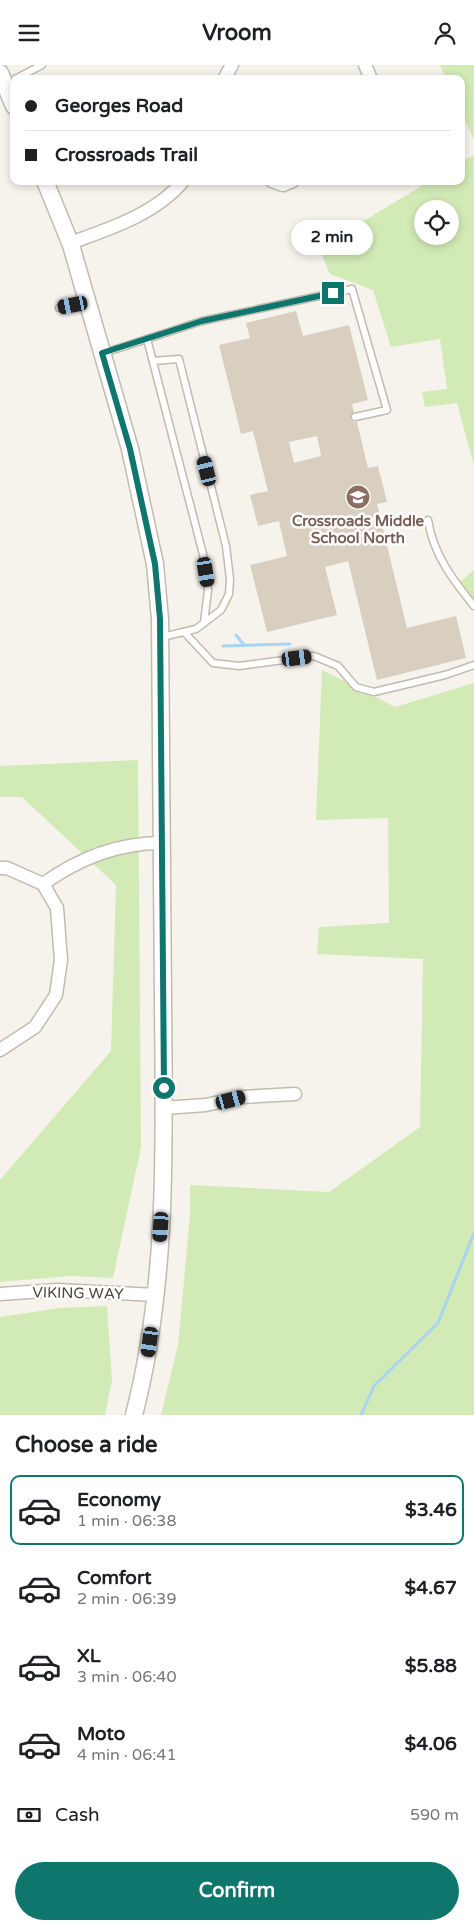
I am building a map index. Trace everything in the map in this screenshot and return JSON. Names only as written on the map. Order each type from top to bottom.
[{"type":"street","points":[[47,185],[70,243],[88,302],[130,449],[155,564],[160,637],[164,1108],[162,1210],[156,1295],[148,1358],[134,1415]]},
{"type":"street","points":[[70,243],[150,209],[167,199],[179,185]]},
{"type":"street","points":[[43,884],[66,867],[97,854],[132,844],[161,843]]},
{"type":"street","points":[[0,868],[6,868],[43,884],[56,908],[61,960],[56,995],[35,1027],[0,1050]]},
{"type":"street","points":[[164,1108],[206,1105],[242,1097],[295,1095]]},
{"type":"street","name":"VIKING WAY","points":[[0,1294],[58,1290],[156,1295]]},
{"type":"lane","points":[[18,75],[42,65]]},
{"type":"lane","points":[[102,353],[202,321],[352,289],[387,409],[356,417]]},
{"type":"lane","points":[[59,308],[88,302]]},
{"type":"lane","points":[[147,339],[202,554],[208,590],[204,623]]},
{"type":"lane","points":[[153,361],[179,359],[226,546],[230,579],[228,594],[221,610],[196,629],[160,637]]},
{"type":"lane","points":[[428,520],[430,538],[439,556],[454,582],[474,606]]},
{"type":"lane","points":[[184,631],[194,645],[212,663],[239,666],[314,656],[338,666],[356,687],[374,692],[445,675],[474,665]]},
{"type":"green space","points":[[440,65],[474,65],[474,140],[465,121],[465,75],[444,75]]},
{"type":"green space","points":[[474,155],[474,466],[457,403],[425,407],[422,392],[447,389],[440,339],[391,347],[373,290],[330,274],[319,248],[423,185],[465,185],[465,160]]},
{"type":"green space","points":[[474,570],[474,610],[460,582]]},
{"type":"green space","points":[[322,670],[395,707],[474,683],[474,1415],[161,1415],[178,1345],[190,1216],[190,1185],[329,1192],[420,1127],[423,959],[317,954],[319,927],[389,923],[388,818],[316,820]]},
{"type":"green space","points":[[138,760],[141,1147],[113,1278],[71,1276],[0,1282],[0,1180],[111,1051],[116,885],[22,797],[0,797],[0,766]]},
{"type":"green space","points":[[107,1306],[112,1381],[105,1415],[0,1415],[0,1317],[60,1308]]},
{"type":"building","name":"Crossroads Middle School North","points":[[296,311],[303,336],[349,325],[368,400],[352,404],[354,412],[350,418],[353,422],[357,422],[368,468],[378,466],[387,502],[377,504],[407,628],[456,616],[466,658],[377,680],[348,561],[325,567],[337,615],[267,632],[250,565],[287,556],[279,521],[258,526],[250,495],[268,491],[253,431],[241,434],[219,345],[250,338],[246,323]],"holes":[[[317,436],[321,456],[294,463],[289,442]]]},
{"type":"waterway","points":[[236,635],[244,645]]},
{"type":"waterway","points":[[223,646],[290,644]]},
{"type":"waterway","points":[[361,1415],[374,1386],[438,1323],[474,1233]]},
{"type":"place","name":"Crossroads Middle School North","points":[[358,497]]},
{"type":"route","points":[[164,1088],[160,619],[155,564],[130,449],[102,353],[202,321],[333,293]]}]
